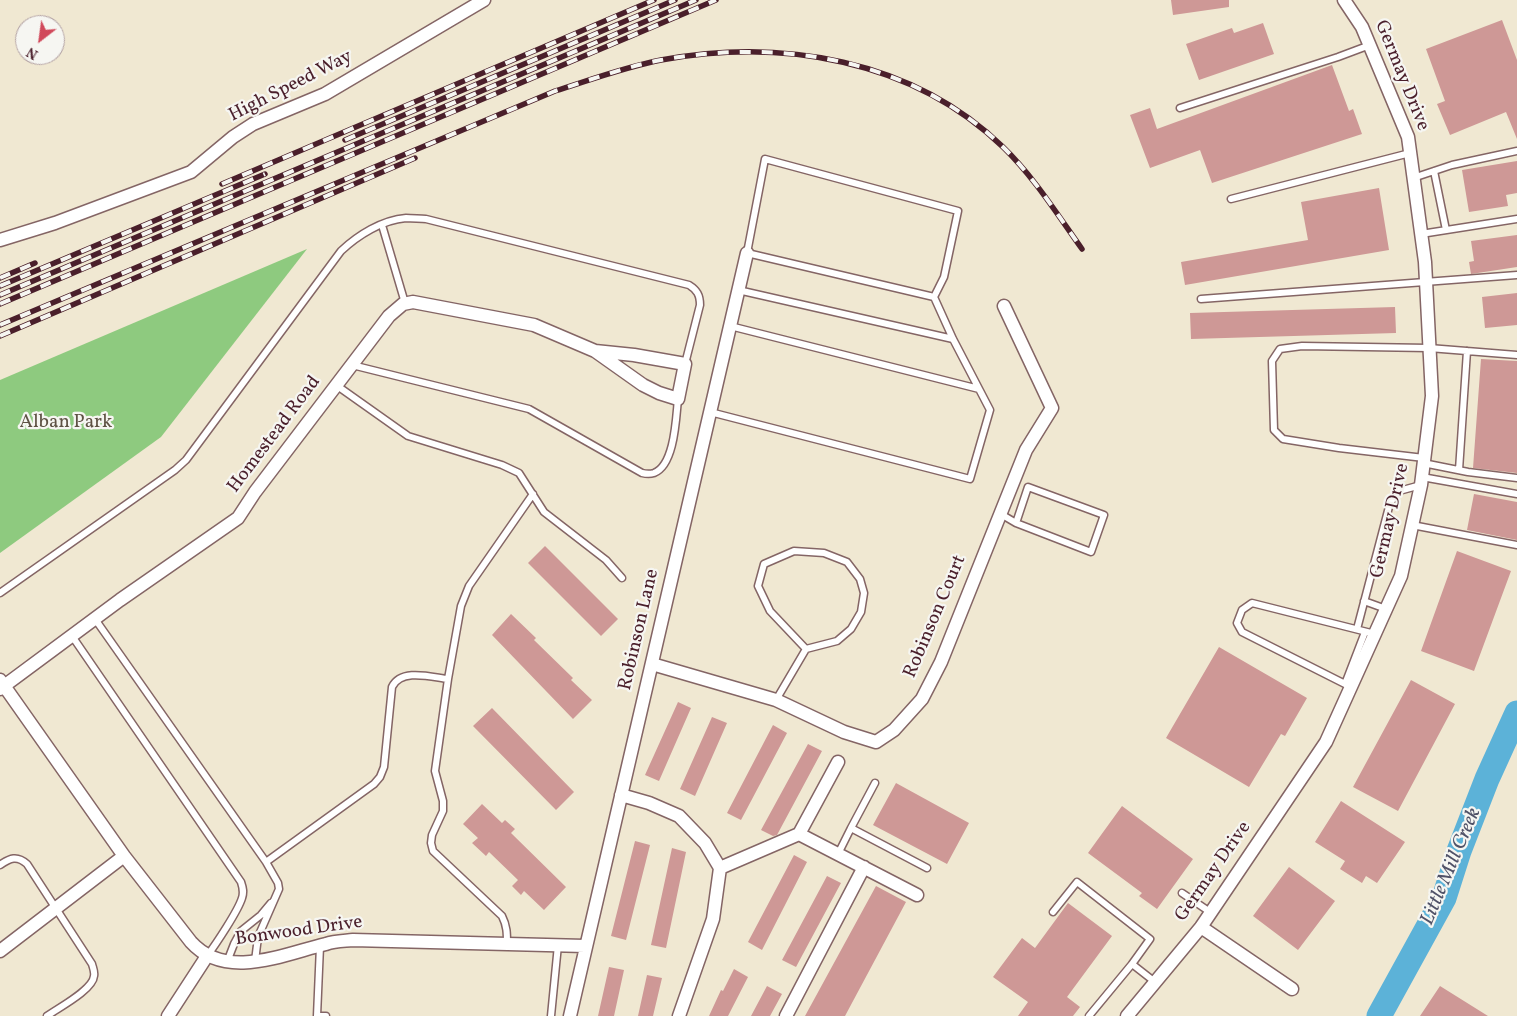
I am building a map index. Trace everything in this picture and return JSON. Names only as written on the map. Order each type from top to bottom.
[{"type":"street","name":"High Speed Way","points":[[0,240],[55,223],[191,172],[233,137],[253,124],[325,94],[484,0]]},
{"type":"street","name":"Germay Drive","points":[[1127,1016],[1200,927],[1326,742],[1370,633],[1386,609],[1401,576],[1412,525],[1421,481],[1432,396],[1426,282],[1414,178],[1408,137],[1362,27],[1344,0]]},
{"type":"street","name":"Robinson Lane","points":[[570,1016],[747,253]]},
{"type":"street","points":[[405,303],[413,302],[534,325],[595,351],[643,385],[678,399],[685,364],[634,355],[595,351]]},
{"type":"street","name":"Homestead Road","points":[[2,685],[238,518],[254,492],[389,316],[405,303]]},
{"type":"street","name":"Robinson Court","points":[[652,664],[776,700],[844,732],[876,742],[894,730],[922,699],[941,662],[999,513],[1026,450],[1052,408],[1004,306]]},
{"type":"street","name":"Bonwood Drive","points":[[2,685],[124,856],[191,942],[207,956],[227,962],[269,960],[324,944],[353,940],[585,946]]},
{"type":"street","points":[[720,868],[799,834],[838,762]]},
{"type":"street","points":[[621,795],[649,803],[679,816],[705,843],[720,868],[713,919],[679,1016]]},
{"type":"street","points":[[799,834],[917,895]]},
{"type":"street","points":[[0,951],[124,856]]},
{"type":"street","points":[[786,1016],[864,867]]},
{"type":"street","points":[[1200,927],[1292,990]]},
{"type":"street","points":[[168,1016],[207,956]]},
{"type":"lane","points":[[1180,108],[1370,45]]},
{"type":"lane","points":[[1414,178],[1452,165],[1517,151]]},
{"type":"lane","points":[[1230,199],[1410,153]]},
{"type":"lane","points":[[765,159],[958,211],[944,277],[934,297],[747,253],[765,159]]},
{"type":"lane","points":[[1434,171],[1446,230]]},
{"type":"lane","points":[[0,593],[175,470],[186,460],[341,251],[365,233],[382,225],[407,218],[426,220],[696,289],[700,297],[700,305],[685,364]]},
{"type":"lane","points":[[1421,234],[1517,219]]},
{"type":"lane","points":[[382,225],[405,303]]},
{"type":"lane","points":[[1201,299],[1517,275]]},
{"type":"lane","points":[[738,290],[953,339]]},
{"type":"lane","points":[[710,412],[970,479],[990,410],[953,339],[934,297]]},
{"type":"lane","points":[[730,326],[979,388]]},
{"type":"lane","points":[[1517,355],[1429,348],[1302,346],[1280,349],[1272,361],[1274,430],[1283,438],[1424,461],[1458,470],[1517,478]]},
{"type":"lane","points":[[1458,470],[1467,351]]},
{"type":"lane","points":[[352,365],[530,409],[642,474],[653,474],[661,468],[669,453],[675,430],[678,399]]},
{"type":"lane","points":[[336,385],[408,436],[519,472],[544,512],[606,560],[622,578]]},
{"type":"lane","points":[[1356,629],[1390,503],[1399,491],[1421,481],[1517,494]]},
{"type":"lane","points":[[999,513],[1016,523],[1091,552],[1104,515],[1028,487],[1016,523]]},
{"type":"lane","points":[[507,944],[508,932],[502,916],[433,851],[432,835],[443,811],[444,801],[435,771],[461,606],[469,586],[532,494]]},
{"type":"lane","points":[[1412,525],[1517,545]]},
{"type":"lane","points":[[776,700],[806,649],[837,641],[850,629],[861,612],[864,593],[860,578],[847,562],[824,553],[794,551],[764,564],[758,586],[770,611],[806,649]]},
{"type":"lane","points":[[1364,601],[1386,609]]},
{"type":"lane","points":[[1348,685],[1242,632],[1237,623],[1242,610],[1252,603],[1370,633]]},
{"type":"lane","points":[[94,619],[266,862],[278,883],[277,897],[258,937],[255,961]]},
{"type":"lane","points":[[72,636],[242,882],[244,889],[242,898],[215,946],[207,956]]},
{"type":"lane","points":[[266,862],[374,784],[380,777],[384,767],[392,687],[396,680],[403,676],[448,679]]},
{"type":"lane","points":[[838,854],[875,783]]},
{"type":"lane","points":[[851,828],[927,868]]},
{"type":"lane","points":[[0,865],[14,858],[22,859],[28,864],[92,964],[95,974],[93,981],[86,989],[47,1016]]},
{"type":"lane","points":[[1053,912],[1077,882],[1150,939],[1089,1016]]},
{"type":"lane","points":[[1182,893],[1210,912]]},
{"type":"lane","points":[[227,962],[241,931],[261,915],[277,897]]},
{"type":"lane","points":[[551,1016],[558,945]]},
{"type":"lane","points":[[320,946],[318,1016],[326,1016]]},
{"type":"lane","points":[[1132,964],[1154,982]]},
{"type":"green space","name":"Alban Park","points":[[307,249],[161,437],[0,553],[0,380]]},
{"type":"building","points":[[1171,0],[1229,0],[1229,7],[1173,15]]},
{"type":"building","points":[[1502,20],[1517,60],[1517,139],[1506,112],[1450,135],[1437,104],[1445,101],[1426,49]]},
{"type":"building","points":[[1263,23],[1274,54],[1199,80],[1186,44],[1232,28],[1234,33]]},
{"type":"building","points":[[1332,65],[1349,111],[1353,109],[1362,134],[1212,183],[1200,150],[1150,168],[1130,115],[1150,108],[1157,129]]},
{"type":"building","points":[[1517,161],[1517,193],[1506,195],[1508,206],[1469,212],[1462,170]]},
{"type":"building","points":[[1379,188],[1389,250],[1185,285],[1181,262],[1308,240],[1301,202]]},
{"type":"building","points":[[1517,235],[1517,267],[1471,274],[1469,262],[1474,261],[1471,241]]},
{"type":"building","points":[[1517,293],[1517,325],[1485,328],[1482,297]]},
{"type":"building","points":[[1395,307],[1396,333],[1191,339],[1190,313]]},
{"type":"building","points":[[1481,359],[1517,361],[1517,473],[1473,468]]},
{"type":"building","points":[[1474,494],[1517,502],[1517,540],[1467,530]]},
{"type":"building","points":[[545,546],[618,619],[601,636],[528,563]]},
{"type":"building","points":[[1457,551],[1511,571],[1474,671],[1421,651]]},
{"type":"building","points":[[511,614],[536,638],[534,640],[573,678],[571,680],[592,700],[573,719],[492,635]]},
{"type":"building","points":[[1219,647],[1307,698],[1285,736],[1281,734],[1249,787],[1166,738]]},
{"type":"building","points":[[1411,680],[1455,704],[1398,811],[1353,787]]},
{"type":"building","points":[[678,702],[691,708],[659,781],[645,775]]},
{"type":"building","points":[[492,708],[574,792],[556,810],[473,726]]},
{"type":"building","points":[[712,717],[727,723],[695,796],[680,789]]},
{"type":"building","points":[[773,725],[787,733],[741,820],[727,813]]},
{"type":"building","points":[[808,744],[822,751],[777,835],[773,836],[761,830]]},
{"type":"building","points":[[896,783],[969,823],[947,864],[873,825]]},
{"type":"building","points":[[1341,801],[1405,842],[1377,883],[1366,876],[1362,883],[1340,869],[1345,861],[1315,842]]},
{"type":"building","points":[[482,804],[502,823],[505,820],[515,829],[511,833],[566,887],[544,910],[524,891],[521,895],[512,886],[518,880],[489,852],[486,856],[472,843],[478,838],[463,824]]},
{"type":"building","points":[[1122,806],[1193,859],[1157,909],[1139,896],[1142,893],[1088,853]]},
{"type":"building","points":[[635,841],[650,845],[626,940],[611,936]]},
{"type":"building","points":[[672,848],[686,852],[666,948],[651,945]]},
{"type":"building","points":[[794,855],[807,862],[762,950],[748,942]]},
{"type":"building","points":[[1289,867],[1335,901],[1298,950],[1253,916]]},
{"type":"building","points":[[827,876],[841,883],[796,967],[782,960]]},
{"type":"building","points":[[876,886],[906,902],[845,1016],[805,1016]]},
{"type":"building","points":[[1068,903],[1112,936],[1067,997],[1080,1007],[1073,1016],[1018,1016],[1028,1002],[993,977],[1022,938],[1035,948]]},
{"type":"building","points":[[609,967],[624,970],[614,1016],[598,1016]]},
{"type":"building","points":[[734,969],[748,977],[728,1016],[709,1016],[721,990],[723,991]]},
{"type":"building","points":[[647,975],[662,978],[653,1016],[638,1016]]},
{"type":"building","points":[[767,986],[782,994],[770,1016],[751,1016]]},
{"type":"building","points":[[1440,986],[1488,1016],[1420,1016]]},
{"type":"waterway","name":"Little Mill Creek","points":[[1379,1016],[1444,898],[1459,851],[1487,779],[1517,713]]},
{"type":"railway","points":[[222,184],[654,0]]},
{"type":"railway","points":[[345,140],[675,0]]},
{"type":"railway","points":[[0,295],[696,0]]},
{"type":"railway","points":[[0,304],[716,0]]},
{"type":"railway","points":[[0,325],[555,91],[648,63],[707,54],[753,52],[798,55],[843,62],[887,75],[928,93],[967,117],[1003,147],[1035,183],[1082,249]]},
{"type":"railway","points":[[0,336],[415,158]]},
{"type":"railway","points":[[0,286],[265,174]]},
{"type":"railway","points":[[0,278],[35,263]]}]
